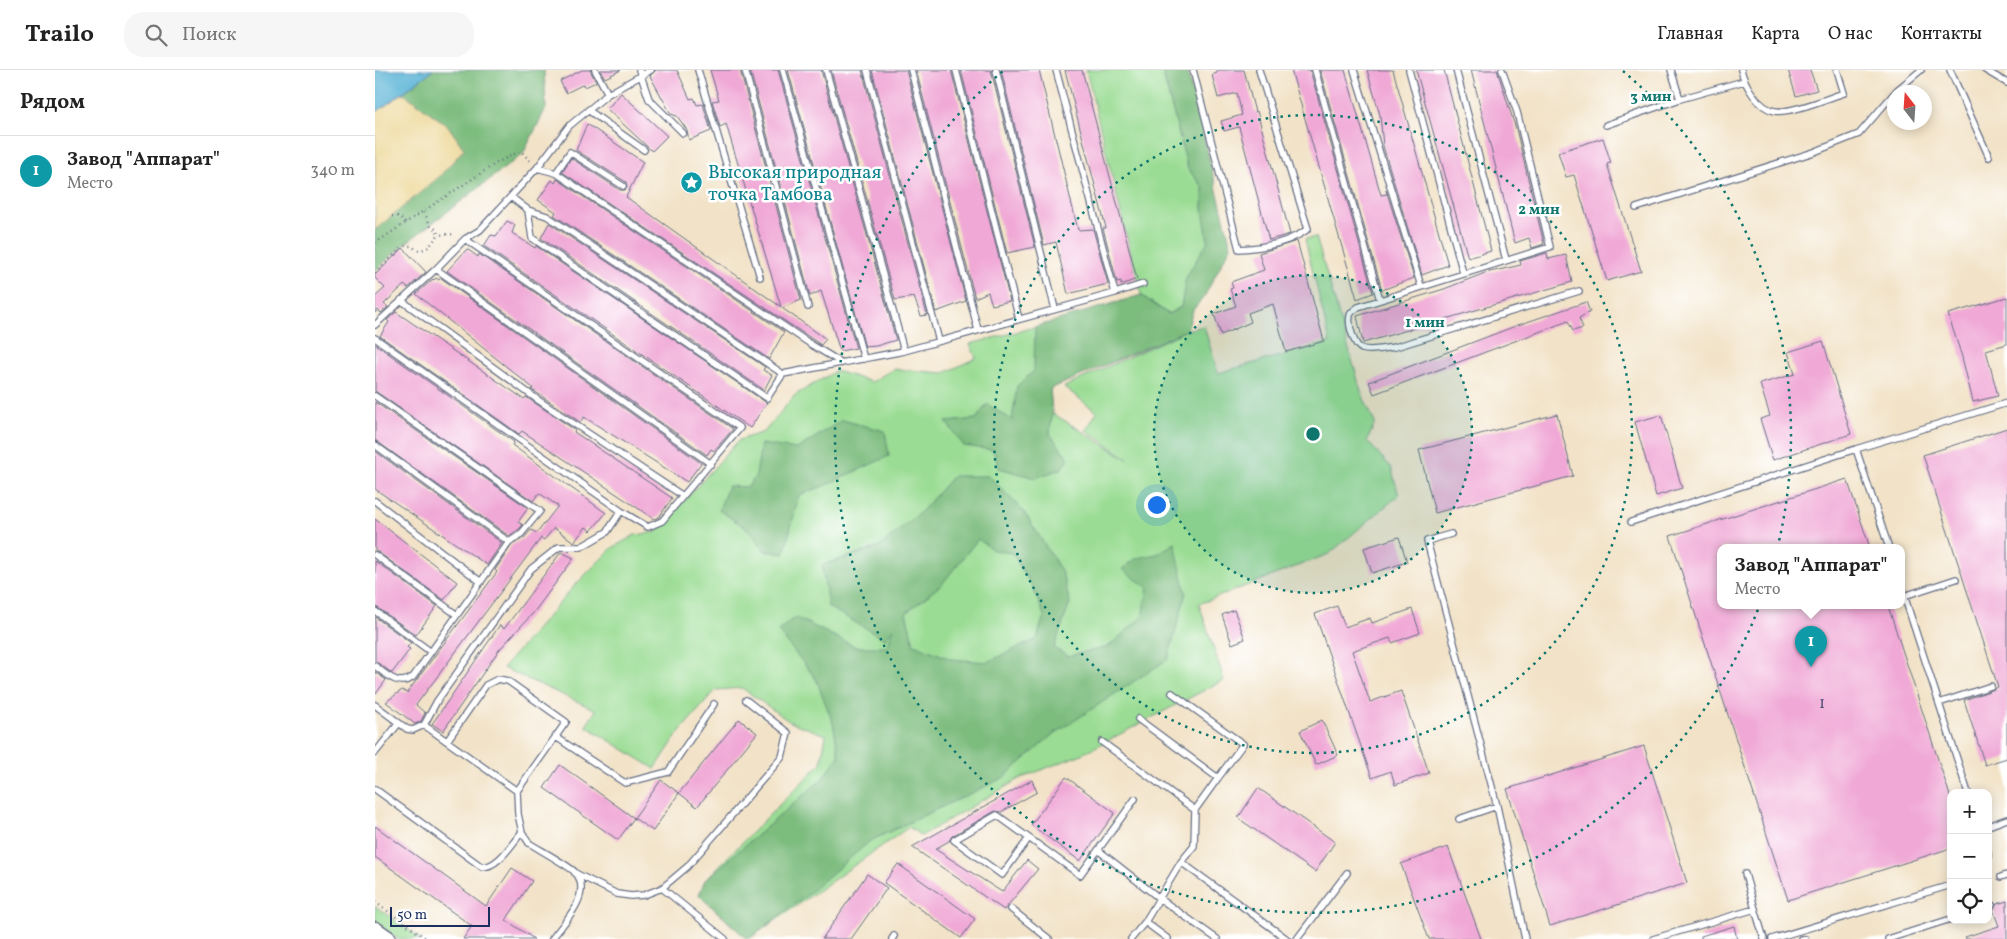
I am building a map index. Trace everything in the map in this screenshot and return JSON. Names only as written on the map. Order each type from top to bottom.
[{"type":"main road","points":[[375,930],[388,939]]},
{"type":"lane","points":[[595,70],[607,94]]},
{"type":"lane","points":[[375,325],[436,269],[465,239],[480,230],[537,168],[569,126],[607,94],[640,72],[651,70]]},
{"type":"lane","points":[[698,70],[760,277]]},
{"type":"lane","points":[[745,70],[809,307]]},
{"type":"lane","points":[[783,70],[864,359]]},
{"type":"lane","points":[[826,70],[904,351]]},
{"type":"lane","points":[[867,70],[939,341]]},
{"type":"lane","points":[[911,70],[979,330]]},
{"type":"lane","points":[[956,70],[1019,319]]},
{"type":"lane","points":[[996,70],[1055,308]]},
{"type":"lane","points":[[1056,70],[1115,293]]},
{"type":"lane","points":[[1193,70],[1239,249],[1254,248],[1297,237],[1307,229],[1259,70]]},
{"type":"lane","points":[[1315,70],[1380,300]]},
{"type":"lane","points":[[1355,70],[1421,286]]},
{"type":"lane","points":[[1409,70],[1463,273]]},
{"type":"lane","points":[[1456,70],[1506,260]]},
{"type":"lane","points":[[1502,70],[1517,112],[1550,246],[1421,286],[1358,308],[1351,312],[1349,316],[1354,341],[1361,348],[1367,350],[1395,346],[1579,290]]},
{"type":"lane","points":[[1671,70],[1680,99]]},
{"type":"lane","points":[[1741,70],[1744,81],[1760,103],[1775,111],[1792,109],[1844,93],[1837,70]]},
{"type":"lane","points":[[1636,208],[1814,152],[1859,134],[1897,90],[1921,70]]},
{"type":"lane","points":[[1950,70],[1989,157]]},
{"type":"lane","points":[[1988,71],[2007,83]]},
{"type":"lane","points":[[640,72],[649,99],[683,133]]},
{"type":"lane","points":[[1606,125],[1680,99],[1744,81]]},
{"type":"lane","points":[[588,110],[644,150]]},
{"type":"lane","points":[[556,173],[570,152],[623,186]]},
{"type":"lane","points":[[537,168],[556,173],[812,345],[843,363]]},
{"type":"lane","points":[[511,196],[528,210],[547,216],[783,374],[904,351],[1143,284]]},
{"type":"lane","points":[[528,210],[532,238],[767,398],[783,374]]},
{"type":"lane","points":[[375,338],[621,511],[648,527],[661,520],[683,496],[740,428],[465,239]]},
{"type":"lane","points":[[436,269],[711,464]]},
{"type":"lane","points":[[401,300],[538,400],[683,496]]},
{"type":"lane","points":[[375,396],[540,511],[521,534],[509,542],[413,677],[407,681],[394,679],[375,666]]},
{"type":"lane","points":[[1631,522],[1856,449],[2007,403]]},
{"type":"lane","points":[[375,444],[509,542]]},
{"type":"lane","points":[[1856,449],[1888,544]]},
{"type":"lane","points":[[375,501],[481,582]]},
{"type":"lane","points":[[375,705],[407,730],[413,730],[424,725],[437,701],[531,569],[559,547],[581,547],[607,532],[621,511]]},
{"type":"lane","points":[[1451,534],[1427,542],[1497,806],[1525,939]]},
{"type":"lane","points":[[375,555],[457,615]]},
{"type":"lane","points":[[1905,596],[1956,579]]},
{"type":"lane","points":[[1905,599],[1968,789]]},
{"type":"lane","points":[[375,611],[431,652]]},
{"type":"lane","points":[[447,741],[486,685],[491,681],[502,679],[508,681],[566,722],[517,791],[518,814],[522,832],[529,843],[575,873],[617,894],[644,895],[662,888],[687,867],[782,757],[788,733],[746,700]]},
{"type":"lane","points":[[1939,703],[1991,686]]},
{"type":"lane","points":[[1131,939],[1145,922],[1181,862],[1194,846],[1195,810],[1243,744],[1172,693]]},
{"type":"lane","points":[[556,737],[625,783],[668,772],[713,704]]},
{"type":"lane","points":[[1138,719],[1218,778]]},
{"type":"lane","points":[[375,753],[399,723]]},
{"type":"lane","points":[[424,725],[517,791]]},
{"type":"lane","points":[[1102,742],[1195,810]]},
{"type":"lane","points":[[375,788],[482,867],[489,867],[495,863],[522,832]]},
{"type":"lane","points":[[1029,838],[1002,875],[954,840],[997,815],[1029,838],[1080,875],[1135,799]]},
{"type":"lane","points":[[1459,820],[1497,806]]},
{"type":"lane","points":[[1992,825],[2007,819]]},
{"type":"lane","points":[[1098,850],[1159,898],[1217,939]]},
{"type":"lane","points":[[1181,862],[1287,939]]},
{"type":"lane","points":[[552,939],[576,906],[580,895],[581,886],[575,873]]},
{"type":"lane","points":[[1297,939],[1347,873]]},
{"type":"lane","points":[[1745,874],[1764,939]]},
{"type":"lane","points":[[1772,939],[1947,886]]},
{"type":"lane","points":[[662,888],[725,939]]},
{"type":"lane","points":[[1011,909],[1049,939]]},
{"type":"lane","points":[[1653,939],[1755,909]]},
{"type":"lane","points":[[1888,939],[1947,920]]},
{"type":"lane","points":[[1145,922],[1168,939]]},
{"type":"path","points":[[375,243],[498,162],[521,151],[537,168]]},
{"type":"path","points":[[423,212],[431,226],[437,230],[438,235]]},
{"type":"path","points":[[392,216],[399,216],[406,222]]},
{"type":"path","points":[[375,273],[403,246],[411,246],[419,251],[429,247],[438,235],[454,233],[465,239]]},
{"type":"path","points":[[375,902],[427,939]]},
{"type":"green space","points":[[433,70],[544,70],[546,108],[523,154],[402,246],[375,271],[375,230],[438,177],[464,149],[448,126],[403,93]]},
{"type":"green space","points":[[1086,70],[1162,70],[1188,169],[1203,187],[1208,241],[1181,307],[1168,314],[1141,295]]},
{"type":"green space","points":[[1162,70],[1187,70],[1231,246],[1204,297],[1193,310],[1187,330],[1050,389],[1052,413],[1050,434],[1069,459],[1061,469],[1035,478],[999,468],[993,450],[964,446],[946,422],[976,419],[987,404],[1012,420],[1017,386],[1034,371],[1035,327],[1141,295],[1168,314],[1181,307],[1186,277],[1208,241],[1203,210],[1203,187],[1188,169]]},
{"type":"green space","points":[[1316,237],[1362,394],[1375,423],[1367,441],[1391,467],[1399,495],[1329,554],[1199,604],[1224,680],[1082,754],[1019,779],[921,836],[909,827],[749,939],[699,895],[705,880],[821,763],[826,735],[790,722],[742,688],[716,690],[680,731],[655,769],[586,726],[596,710],[503,668],[576,584],[612,548],[635,535],[656,532],[739,440],[764,432],[795,395],[836,371],[872,382],[893,369],[944,373],[976,358],[970,344],[1035,327],[1050,389],[1052,413],[1129,460],[1086,430],[1097,412],[1064,387],[1187,330],[1204,326],[1218,373],[1330,342],[1305,239]]},
{"type":"green space","points":[[842,420],[885,431],[889,456],[824,486],[799,495],[784,554],[765,551],[749,530],[719,510],[728,486],[748,487],[756,475],[761,444],[797,449]]},
{"type":"green space","points":[[953,476],[989,476],[1024,512],[1062,572],[1070,603],[1054,648],[1068,656],[1108,647],[1142,617],[1148,588],[1122,569],[1137,558],[1157,554],[1175,543],[1186,593],[1168,659],[1051,736],[1003,778],[870,841],[808,894],[747,939],[699,895],[705,880],[821,780],[839,756],[833,723],[816,679],[778,631],[795,617],[856,647],[887,647],[893,629],[885,639],[828,607],[822,565],[879,547],[922,511]],"holes":[[[978,539],[993,550],[1012,553],[1032,586],[1044,615],[1037,639],[987,662],[951,659],[914,644],[906,613],[942,584]]]},
{"type":"green space","points":[[375,906],[421,939],[398,939],[375,922]]},
{"type":"sand","points":[[403,93],[448,126],[464,149],[439,177],[375,230],[375,113]]},
{"type":"water","points":[[375,70],[433,70],[375,113]]},
{"type":"building","points":[[582,70],[590,70],[596,82],[585,87],[584,84],[566,93],[560,81]]},
{"type":"building","points":[[600,70],[621,70],[605,78]]},
{"type":"building","points":[[656,70],[677,70],[690,99],[694,98],[697,105],[703,104],[711,131],[689,140],[687,130],[677,116],[671,114],[650,76]]},
{"type":"building","points":[[710,70],[740,70],[801,300],[782,308],[826,339],[821,345],[562,172],[571,158],[620,190],[627,188],[626,182],[576,150],[587,124],[643,162],[626,197],[781,307],[726,124],[720,127],[712,101],[719,100]]},
{"type":"building","points":[[750,70],[778,70],[856,348],[840,351],[821,291],[810,296]]},
{"type":"building","points":[[788,70],[821,70],[896,340],[865,347]]},
{"type":"building","points":[[831,70],[862,70],[927,315],[921,316],[914,297],[895,300]]},
{"type":"building","points":[[872,70],[906,70],[966,301],[936,312]]},
{"type":"building","points":[[916,70],[951,70],[1010,301],[992,305],[988,292],[975,298]]},
{"type":"building","points":[[961,70],[991,70],[1035,247],[1007,253]]},
{"type":"building","points":[[1001,70],[1039,70],[1078,230],[1093,229],[1108,284],[1068,294],[1056,242],[1044,245]]},
{"type":"building","points":[[1065,70],[1082,70],[1137,279],[1121,285],[1121,281],[1117,282],[1103,228],[1106,228]]},
{"type":"building","points":[[1216,70],[1244,70],[1290,234],[1269,240],[1239,127],[1224,131],[1221,121],[1242,115],[1237,93],[1218,98],[1212,75],[1217,73]]},
{"type":"building","points":[[1291,70],[1310,70],[1373,293],[1357,299]]},
{"type":"building","points":[[1320,70],[1345,70],[1381,195],[1387,194],[1386,190],[1414,278],[1382,290]]},
{"type":"building","points":[[1367,70],[1393,70],[1448,265],[1422,275],[1383,146],[1380,115]]},
{"type":"building","points":[[1416,70],[1444,70],[1491,251],[1468,258]]},
{"type":"building","points":[[1471,70],[1497,70],[1516,129],[1544,244],[1532,248],[1529,238],[1515,243]]},
{"type":"building","points":[[1788,70],[1810,70],[1817,90],[1796,96]]},
{"type":"building","points":[[621,93],[667,136],[652,151],[607,109]]},
{"type":"building","points":[[1603,138],[1611,163],[1607,164],[1641,271],[1607,281],[1574,175],[1566,177],[1558,152]]},
{"type":"building","points":[[557,179],[784,332],[769,359],[554,215],[556,212],[538,200],[552,180],[555,183]]},
{"type":"building","points":[[507,221],[515,225],[512,233],[535,248],[536,246],[767,403],[750,428],[484,246],[491,235],[496,236]]},
{"type":"building","points":[[549,223],[765,367],[763,370],[772,375],[764,390],[541,238]]},
{"type":"building","points":[[1297,241],[1324,341],[1286,352],[1273,304],[1248,313],[1251,322],[1221,335],[1214,314],[1236,306],[1230,289],[1233,288],[1231,282],[1264,270],[1259,253]]},
{"type":"building","points":[[403,248],[426,272],[408,288],[404,285],[384,304],[388,307],[381,313],[378,310],[375,313],[375,297],[385,288],[375,278],[375,275]]},
{"type":"building","points":[[467,249],[478,257],[479,254],[733,429],[714,451],[711,449],[707,455],[447,271]]},
{"type":"building","points":[[1547,253],[1548,259],[1566,255],[1572,282],[1363,343],[1357,316],[1444,289],[1485,273],[1521,265],[1520,261]]},
{"type":"building","points":[[436,278],[439,280],[441,278],[701,463],[687,482],[584,417],[580,422],[531,389],[533,388],[416,294]]},
{"type":"building","points":[[2007,297],[2007,344],[1986,350],[1998,396],[1973,402],[1962,357],[1948,314]]},
{"type":"building","points":[[1586,302],[1590,312],[1579,318],[1583,328],[1573,331],[1568,321],[1374,394],[1369,382],[1518,325]]},
{"type":"building","points":[[396,312],[524,399],[526,397],[575,430],[574,432],[672,498],[659,517],[654,519],[522,431],[519,434],[380,336],[389,322],[387,320]]},
{"type":"building","points":[[1823,341],[1851,434],[1773,460],[1760,419],[1770,416],[1760,384],[1795,374],[1788,352]]},
{"type":"building","points":[[375,344],[514,442],[512,445],[606,513],[591,531],[586,527],[574,542],[554,528],[544,540],[541,538],[416,705],[425,713],[421,721],[415,724],[386,702],[402,690],[407,693],[497,572],[495,570],[512,545],[524,538],[531,530],[537,533],[558,506],[539,493],[533,501],[375,391]]},
{"type":"building","points":[[375,402],[528,508],[518,522],[523,525],[509,536],[375,440]]},
{"type":"building","points":[[1557,414],[1573,476],[1435,513],[1419,450]]},
{"type":"building","points":[[1661,415],[1682,488],[1656,496],[1635,422]]},
{"type":"building","points":[[2007,428],[2007,758],[1985,765],[1964,700],[1998,687],[1923,455]]},
{"type":"building","points":[[375,451],[502,543],[487,565],[375,489]]},
{"type":"building","points":[[1847,479],[1869,544],[1717,544],[1717,609],[1889,609],[1948,789],[1947,849],[1788,900],[1670,536]]},
{"type":"building","points":[[375,519],[457,582],[444,600],[375,550]]},
{"type":"building","points":[[1399,537],[1407,562],[1372,573],[1364,548]]},
{"type":"building","points":[[561,552],[574,558],[534,612],[499,650],[443,731],[432,724],[500,625],[504,629]]},
{"type":"building","points":[[375,561],[437,606],[416,635],[375,606]]},
{"type":"building","points":[[1337,606],[1345,627],[1370,618],[1372,623],[1412,609],[1420,633],[1392,643],[1390,638],[1352,651],[1370,702],[1401,691],[1429,773],[1395,785],[1391,771],[1372,778],[1315,614]]},
{"type":"building","points":[[1234,610],[1245,639],[1232,644],[1222,615]]},
{"type":"building","points":[[375,617],[411,643],[407,647],[410,649],[392,673],[375,661]]},
{"type":"building","points":[[375,672],[386,680],[375,695]]},
{"type":"building","points":[[739,719],[757,733],[697,807],[679,793]]},
{"type":"building","points":[[1322,720],[1338,755],[1316,765],[1300,731]]},
{"type":"building","points":[[1644,746],[1687,883],[1550,926],[1507,789]]},
{"type":"building","points":[[560,765],[634,818],[618,840],[544,788]]},
{"type":"building","points":[[1066,777],[1115,813],[1080,861],[1031,825]]},
{"type":"building","points":[[661,780],[679,793],[653,831],[634,818]]},
{"type":"building","points":[[1032,780],[1037,792],[1001,812],[995,811],[952,836],[949,841],[935,849],[1002,892],[1027,860],[1038,869],[1004,910],[912,847]]},
{"type":"building","points":[[1258,788],[1335,842],[1315,872],[1238,818]]},
{"type":"building","points":[[375,826],[486,906],[512,868],[532,881],[506,920],[534,939],[463,939],[472,926],[375,857]]},
{"type":"building","points":[[1448,847],[1481,939],[1429,939],[1401,864]]},
{"type":"building","points":[[898,864],[975,919],[961,938],[884,883]]},
{"type":"building","points":[[867,874],[887,888],[851,939],[822,939]]},
{"type":"building","points":[[2007,901],[2007,939],[1966,939],[1965,937],[1999,926],[1993,910],[1997,904]]},
{"type":"building","points":[[1734,926],[1737,939],[1701,939],[1701,936]]},
{"type":"place","name":"Высокая природная точка Тамбова","points":[[692,182]]},
{"type":"place","name":"Завод \"Аппарат\"","points":[[1811,667]]}]
